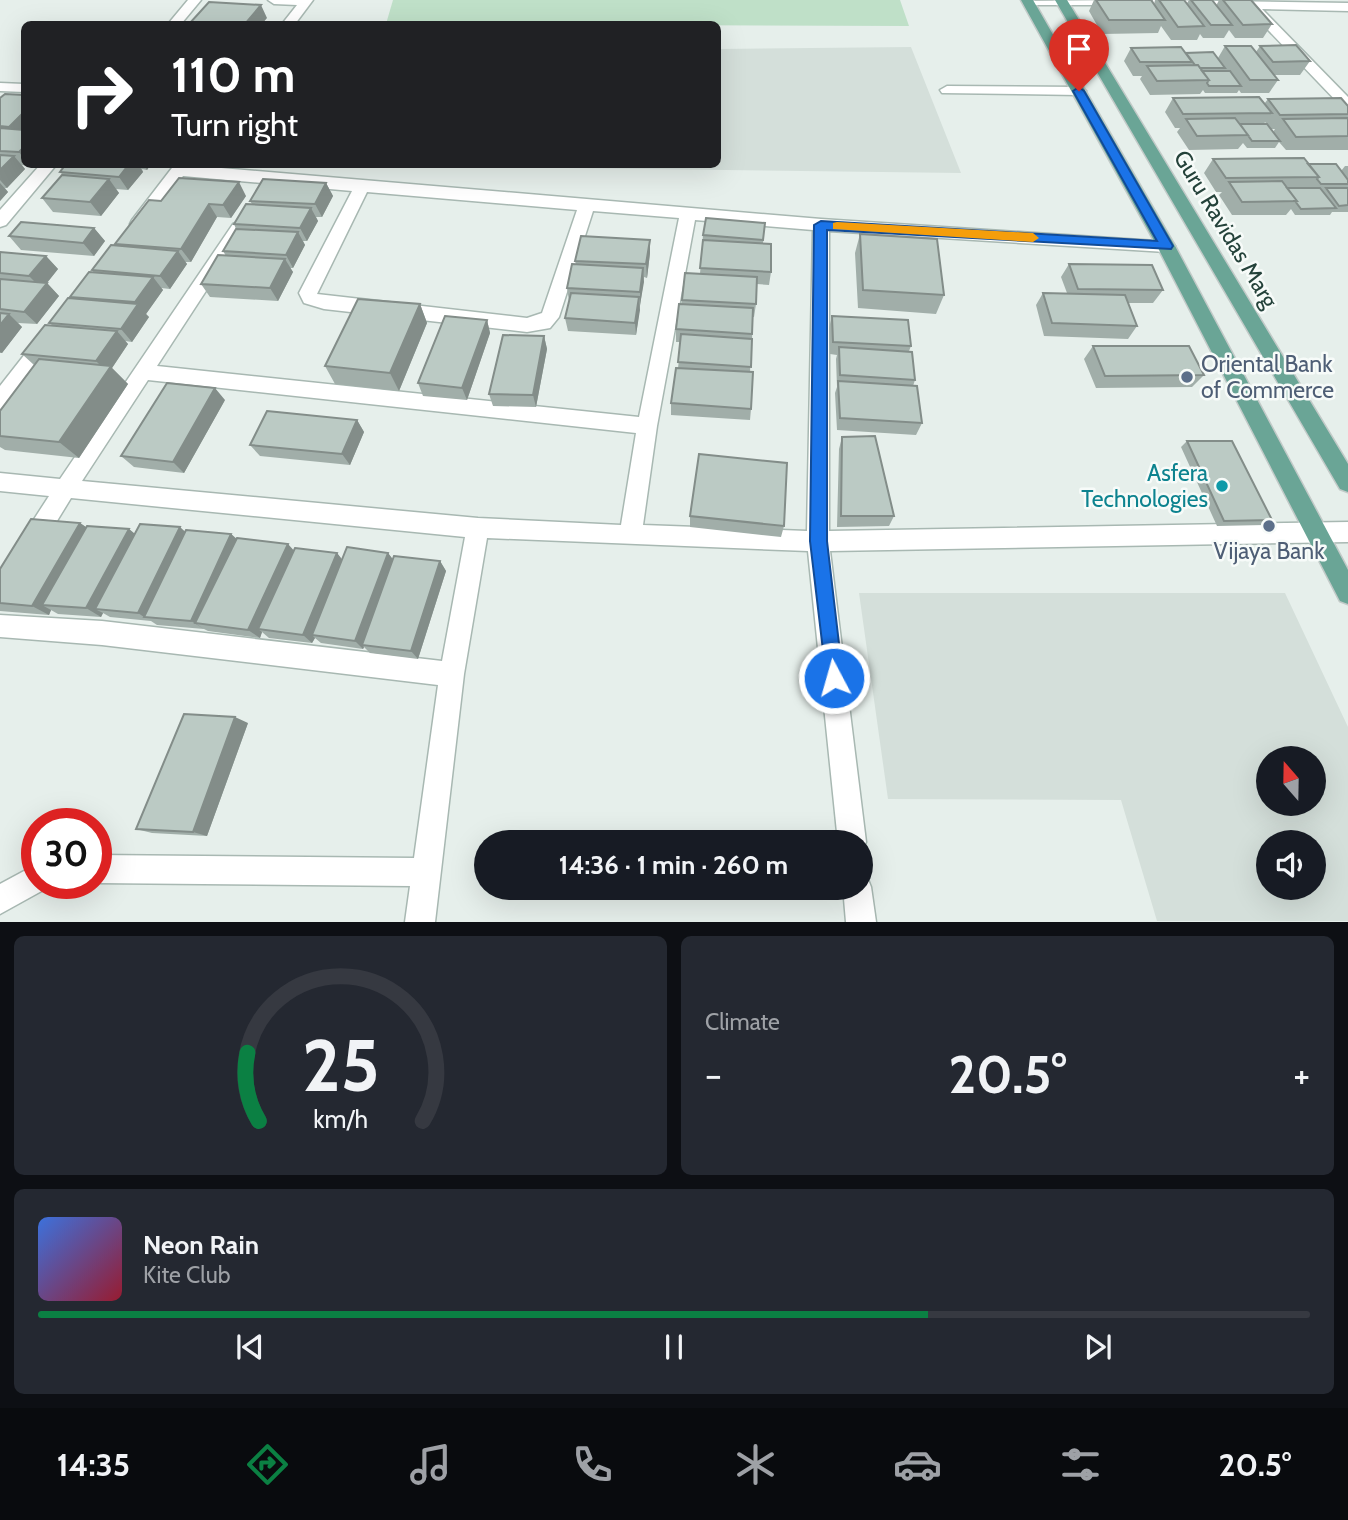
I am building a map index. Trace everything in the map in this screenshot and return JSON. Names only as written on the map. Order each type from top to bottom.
[{"type":"main road","points":[[1027,0],[1166,246],[1348,593]]},
{"type":"main road","name":"Guru Ravidas Marg","points":[[1061,0],[1348,483]]},
{"type":"street","points":[[177,21],[195,0]]},
{"type":"street","points":[[274,0],[307,1]]},
{"type":"street","points":[[1027,0],[1248,1],[1348,7]]},
{"type":"street","points":[[291,21],[307,1]]},
{"type":"street","points":[[1248,1],[1348,105]]},
{"type":"street","points":[[0,87],[21,88]]},
{"type":"street","points":[[947,90],[1079,91]]},
{"type":"street","points":[[0,221],[46,168]]},
{"type":"street","points":[[128,237],[181,168],[361,188],[821,225],[1166,246]]},
{"type":"street","points":[[0,593],[64,489],[271,179]]},
{"type":"street","points":[[361,188],[308,293],[310,298],[324,302],[527,325],[543,323],[550,317],[587,205]]},
{"type":"street","points":[[631,535],[647,426],[688,214]]},
{"type":"street","points":[[821,225],[818,541],[851,830]]},
{"type":"street","points":[[0,401],[60,324]]},
{"type":"street","points":[[142,372],[647,426]]},
{"type":"street","points":[[0,482],[478,528],[631,535],[818,541],[1348,532]]},
{"type":"street","points":[[420,922],[452,674],[478,528]]},
{"type":"street","points":[[0,626],[102,633],[452,674]]},
{"type":"street","points":[[112,869],[426,872]]},
{"type":"street","points":[[0,900],[21,888]]},
{"type":"street","points":[[858,900],[861,922]]},
{"type":"shaded area","points":[[911,47],[961,173],[572,168],[721,168],[721,49]]},
{"type":"shaded area","points":[[859,593],[1285,593],[1348,727],[1348,921],[1157,921],[1121,800],[888,799]]},
{"type":"green space","points":[[393,0],[900,0],[909,26],[721,25],[721,21],[387,21]]},
{"type":"building","points":[[1096,0],[1151,0],[1165,20],[1109,20]]},
{"type":"building","points":[[1159,0],[1184,0],[1204,26],[1178,27]]},
{"type":"building","points":[[1191,0],[1212,0],[1232,25],[1211,25]]},
{"type":"building","points":[[1223,0],[1251,0],[1272,24],[1243,25]]},
{"type":"building","points":[[209,2],[261,5],[248,21],[192,21]]},
{"type":"building","points":[[1296,45],[1310,61],[1273,62],[1260,46]]},
{"type":"building","points":[[1225,46],[1251,46],[1278,80],[1250,80]]},
{"type":"building","points":[[1181,47],[1192,62],[1140,62],[1131,48]]},
{"type":"building","points":[[1213,52],[1225,68],[1200,68],[1186,53]]},
{"type":"building","points":[[1198,65],[1209,80],[1157,81],[1147,66]]},
{"type":"building","points":[[1202,71],[1230,71],[1241,86],[1209,86],[1209,80]]},
{"type":"building","points":[[5,94],[21,95],[21,115],[9,127],[0,126],[0,98]]},
{"type":"building","points":[[1259,97],[1272,113],[1183,114],[1173,98]]},
{"type":"building","points":[[1341,98],[1348,106],[1348,114],[1280,115],[1268,99]]},
{"type":"building","points":[[1235,118],[1248,135],[1197,136],[1186,119]]},
{"type":"building","points":[[1348,118],[1348,136],[1296,137],[1283,119]]},
{"type":"building","points":[[1240,124],[1267,124],[1280,141],[1252,141]]},
{"type":"building","points":[[0,128],[21,130],[21,150],[0,151]]},
{"type":"building","points":[[0,155],[14,156],[0,170]]},
{"type":"building","points":[[1304,158],[1319,177],[1226,178],[1213,159]]},
{"type":"building","points":[[1308,164],[1336,164],[1348,184],[1321,184],[1317,179],[1319,177]]},
{"type":"building","points":[[63,168],[126,168],[119,177],[60,172]]},
{"type":"building","points":[[62,175],[109,179],[90,202],[42,198]]},
{"type":"building","points":[[179,178],[239,182],[223,205],[209,204],[181,249],[115,244],[149,200],[161,201]]},
{"type":"building","points":[[263,179],[326,183],[315,204],[250,201]]},
{"type":"building","points":[[1282,181],[1297,201],[1242,202],[1229,182]]},
{"type":"building","points":[[1287,188],[1320,188],[1336,208],[1301,209]]},
{"type":"building","points":[[1326,188],[1348,188],[1348,205],[1339,206]]},
{"type":"building","points":[[246,204],[311,208],[300,228],[234,224]]},
{"type":"building","points":[[706,218],[765,223],[763,240],[703,235]]},
{"type":"building","points":[[21,222],[94,228],[83,243],[9,236]]},
{"type":"building","points":[[236,229],[298,232],[286,255],[223,251]]},
{"type":"building","points":[[860,234],[937,239],[944,295],[863,290]]},
{"type":"building","points":[[581,236],[650,240],[646,264],[575,261]]},
{"type":"building","points":[[703,240],[771,244],[771,272],[700,268]]},
{"type":"building","points":[[111,245],[178,251],[160,276],[92,270]]},
{"type":"building","points":[[0,252],[46,256],[29,276],[0,273]]},
{"type":"building","points":[[218,255],[285,259],[270,288],[201,284]]},
{"type":"building","points":[[572,264],[643,268],[640,292],[567,288]]},
{"type":"building","points":[[1069,264],[1152,265],[1163,290],[1078,289]]},
{"type":"building","points":[[89,272],[153,277],[135,302],[70,297]]},
{"type":"building","points":[[685,273],[757,277],[756,304],[682,300]]},
{"type":"building","points":[[0,279],[47,283],[24,312],[0,309]]},
{"type":"building","points":[[571,293],[639,297],[635,323],[565,318]]},
{"type":"building","points":[[1043,293],[1125,295],[1137,326],[1052,323]]},
{"type":"building","points":[[68,298],[138,304],[121,329],[49,323]]},
{"type":"building","points":[[358,299],[420,304],[390,373],[325,366]]},
{"type":"building","points":[[679,304],[753,308],[752,334],[676,329]]},
{"type":"building","points":[[0,313],[9,314],[0,325]]},
{"type":"building","points":[[445,316],[487,320],[462,388],[418,383]]},
{"type":"building","points":[[832,316],[908,320],[911,346],[833,342]]},
{"type":"building","points":[[45,325],[117,331],[96,361],[22,354]]},
{"type":"building","points":[[681,334],[752,339],[751,367],[678,362]]},
{"type":"building","points":[[503,335],[544,336],[533,395],[489,394]]},
{"type":"building","points":[[1093,346],[1189,346],[1204,375],[1105,376]]},
{"type":"building","points":[[839,347],[912,352],[915,380],[840,375]]},
{"type":"building","points":[[39,359],[111,366],[59,442],[0,436],[0,411]]},
{"type":"building","points":[[676,368],[753,372],[751,409],[671,403]]},
{"type":"building","points":[[838,381],[917,386],[922,423],[840,418]]},
{"type":"building","points":[[167,383],[215,388],[173,462],[121,456]]},
{"type":"building","points":[[267,411],[357,420],[342,454],[250,445]]},
{"type":"building","points":[[875,436],[894,516],[841,516],[842,437]]},
{"type":"building","name":"Asfera Technologies","points":[[1187,441],[1232,441],[1272,520],[1224,521]]},
{"type":"building","points":[[699,454],[787,463],[784,526],[690,516]]},
{"type":"building","points":[[31,519],[80,523],[32,606],[0,603],[0,569]]},
{"type":"building","points":[[140,524],[180,527],[138,613],[95,609]]},
{"type":"building","points":[[87,526],[129,529],[86,608],[42,605]]},
{"type":"building","points":[[186,530],[231,534],[191,621],[144,617]]},
{"type":"building","points":[[237,538],[288,544],[248,630],[195,623]]},
{"type":"building","points":[[347,547],[388,553],[355,641],[312,635]]},
{"type":"building","points":[[295,548],[337,553],[303,635],[258,629]]},
{"type":"building","points":[[394,556],[440,561],[411,651],[362,645]]},
{"type":"building","points":[[184,714],[235,717],[193,832],[136,829]]},
{"type":"slow traffic","points":[[837,226],[1033,238]]},
{"type":"place","name":"Oriental Bank of Commerce","points":[[1187,377]]},
{"type":"place","name":"Asfera Technologies","points":[[1222,486]]},
{"type":"place","name":"Vijaya Bank","points":[[1269,526]]},
{"type":"route","points":[[834,678],[818,541],[821,225],[1166,246],[1079,91]]}]
